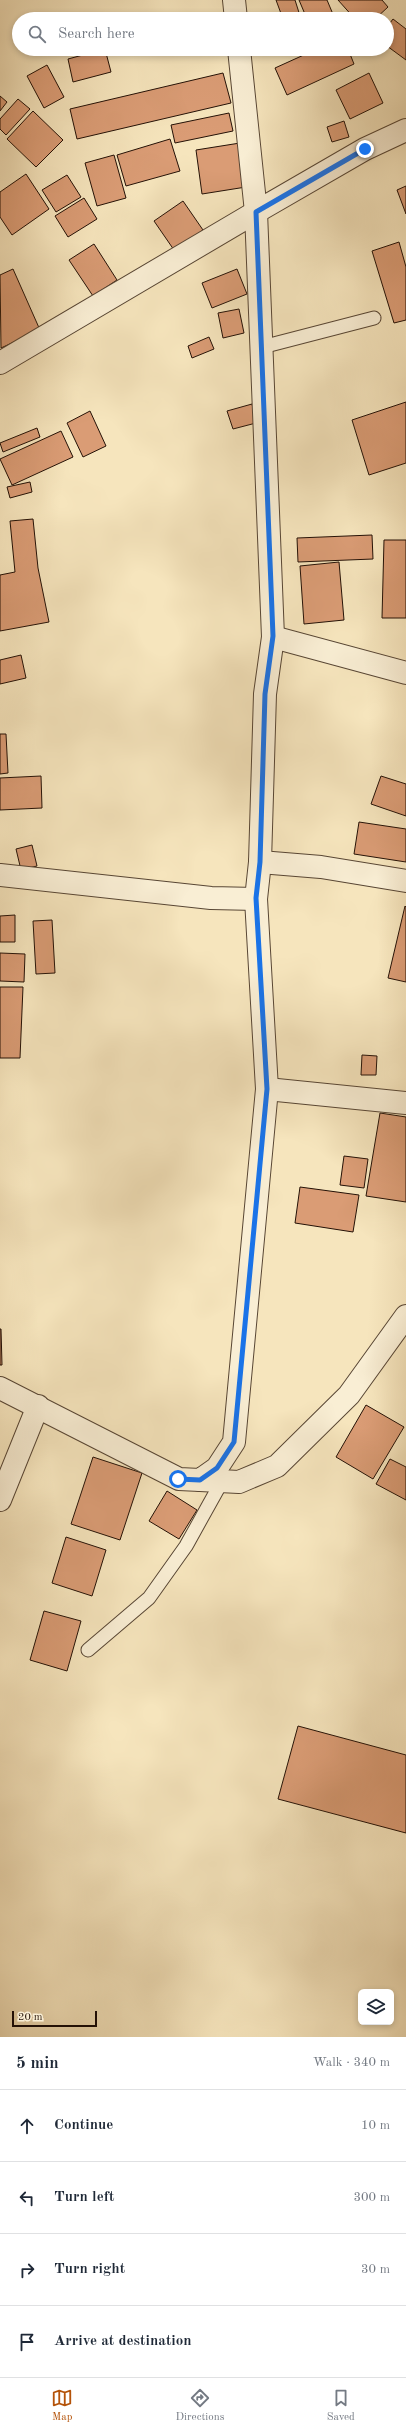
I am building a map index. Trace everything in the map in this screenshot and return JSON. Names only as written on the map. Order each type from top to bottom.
[{"type":"street","points":[[234,0],[235,12]]},
{"type":"street","points":[[210,1482],[217,1468],[234,1442],[267,1089],[256,898],[260,862],[265,694],[273,636],[256,212],[240,56]]},
{"type":"street","points":[[0,363],[365,149],[406,130]]},
{"type":"street","points":[[273,636],[406,672]]},
{"type":"street","points":[[260,862],[321,867],[406,881]]},
{"type":"street","points":[[0,875],[211,898],[256,898]]},
{"type":"street","points":[[267,1089],[406,1103]]},
{"type":"street","points":[[0,1388],[38,1406],[178,1479],[210,1482],[239,1482],[277,1466],[349,1395],[406,1316]]},
{"type":"street","points":[[0,1500],[38,1406]]},
{"type":"lane","points":[[262,347],[374,318]]},
{"type":"lane","points":[[88,1650],[149,1598],[186,1546],[210,1482]]},
{"type":"building","points":[[276,0],[295,0],[299,12],[280,12]]},
{"type":"building","points":[[299,0],[327,0],[332,12],[304,12]]},
{"type":"building","points":[[338,0],[382,0],[388,7],[383,12],[349,12]]},
{"type":"building","points":[[394,20],[406,29],[406,60],[394,51]]},
{"type":"building","points":[[79,56],[107,56],[111,72],[73,82],[68,59]]},
{"type":"building","points":[[302,56],[351,56],[354,64],[287,95],[275,68]]},
{"type":"building","points":[[47,65],[64,97],[44,108],[27,76]]},
{"type":"building","points":[[223,73],[231,103],[77,139],[70,109]]},
{"type":"building","points":[[369,73],[383,103],[350,119],[336,90]]},
{"type":"building","points":[[0,96],[7,102],[0,111]]},
{"type":"building","points":[[18,99],[30,109],[6,135],[0,129],[0,119]]},
{"type":"building","points":[[33,111],[63,140],[36,167],[7,139]]},
{"type":"building","points":[[229,113],[233,131],[175,143],[171,125]]},
{"type":"building","points":[[344,121],[349,137],[332,142],[327,127]]},
{"type":"building","points":[[170,139],[180,171],[126,186],[117,155]]},
{"type":"building","points":[[240,143],[246,187],[202,194],[196,150]]},
{"type":"building","points":[[114,155],[126,198],[97,206],[85,163]]},
{"type":"building","points":[[26,174],[49,209],[12,235],[0,217],[0,192]]},
{"type":"building","points":[[67,175],[81,197],[56,212],[42,190]]},
{"type":"building","points":[[406,186],[406,214],[397,190]]},
{"type":"building","points":[[84,198],[97,219],[68,237],[55,216]]},
{"type":"building","points":[[183,201],[203,230],[174,250],[154,221]]},
{"type":"building","points":[[399,242],[406,267],[406,320],[394,323],[372,251]]},
{"type":"building","points":[[94,244],[117,280],[93,296],[69,260]]},
{"type":"building","points":[[13,269],[40,330],[1,348],[0,275]]},
{"type":"building","points":[[237,269],[247,294],[212,308],[202,283]]},
{"type":"building","points":[[239,309],[244,333],[223,338],[218,313]]},
{"type":"building","points":[[209,337],[214,349],[192,358],[188,346]]},
{"type":"building","points":[[406,402],[406,463],[369,475],[352,420]]},
{"type":"building","points":[[252,404],[256,423],[233,429],[227,411]]},
{"type":"building","points":[[90,411],[106,446],[83,457],[67,423]]},
{"type":"building","points":[[37,428],[40,437],[3,452],[0,443]]},
{"type":"building","points":[[61,431],[73,457],[12,485],[0,459]]},
{"type":"building","points":[[30,482],[32,492],[10,498],[7,487]]},
{"type":"building","points":[[33,519],[38,568],[49,622],[0,631],[0,575],[15,572],[10,521]]},
{"type":"building","points":[[372,535],[373,559],[298,562],[297,538]]},
{"type":"building","points":[[384,540],[406,540],[406,618],[382,618]]},
{"type":"building","points":[[339,562],[344,620],[304,624],[300,566]]},
{"type":"building","points":[[21,655],[26,678],[0,684],[0,660]]},
{"type":"building","points":[[0,734],[6,734],[8,773],[0,774]]},
{"type":"building","points":[[41,776],[42,808],[0,810],[0,778]]},
{"type":"building","points":[[381,776],[406,784],[406,816],[371,804]]},
{"type":"building","points":[[359,822],[406,829],[406,862],[354,854]]},
{"type":"building","points":[[32,845],[37,866],[21,870],[16,849]]},
{"type":"building","points":[[405,906],[406,907],[406,982],[388,978]]},
{"type":"building","points":[[15,915],[15,942],[0,942],[0,916]]},
{"type":"building","points":[[52,920],[55,973],[36,974],[33,921]]},
{"type":"building","points":[[0,953],[25,954],[24,982],[0,981]]},
{"type":"building","points":[[0,987],[23,987],[20,1058],[0,1058]]},
{"type":"building","points":[[362,1055],[377,1056],[376,1075],[361,1075]]},
{"type":"building","points":[[380,1113],[406,1117],[406,1202],[366,1196]]},
{"type":"building","points":[[344,1156],[368,1159],[364,1188],[340,1185]]},
{"type":"building","points":[[300,1187],[359,1195],[353,1232],[295,1223]]},
{"type":"building","points":[[0,1329],[2,1365],[0,1365]]},
{"type":"building","points":[[366,1405],[404,1427],[373,1479],[336,1457]]},
{"type":"building","points":[[93,1457],[142,1473],[120,1540],[71,1524]]},
{"type":"building","points":[[390,1459],[406,1467],[406,1500],[376,1484]]},
{"type":"building","points":[[167,1491],[197,1510],[179,1539],[149,1521]]},
{"type":"building","points":[[66,1537],[106,1550],[92,1596],[52,1583]]},
{"type":"building","points":[[44,1611],[81,1621],[67,1671],[30,1660]]},
{"type":"building","points":[[298,1726],[406,1755],[406,1833],[278,1799]]},
{"type":"route","points":[[178,1479],[200,1480],[217,1468],[234,1442],[267,1089],[256,898],[260,862],[265,694],[273,636],[256,212],[365,149]]}]
